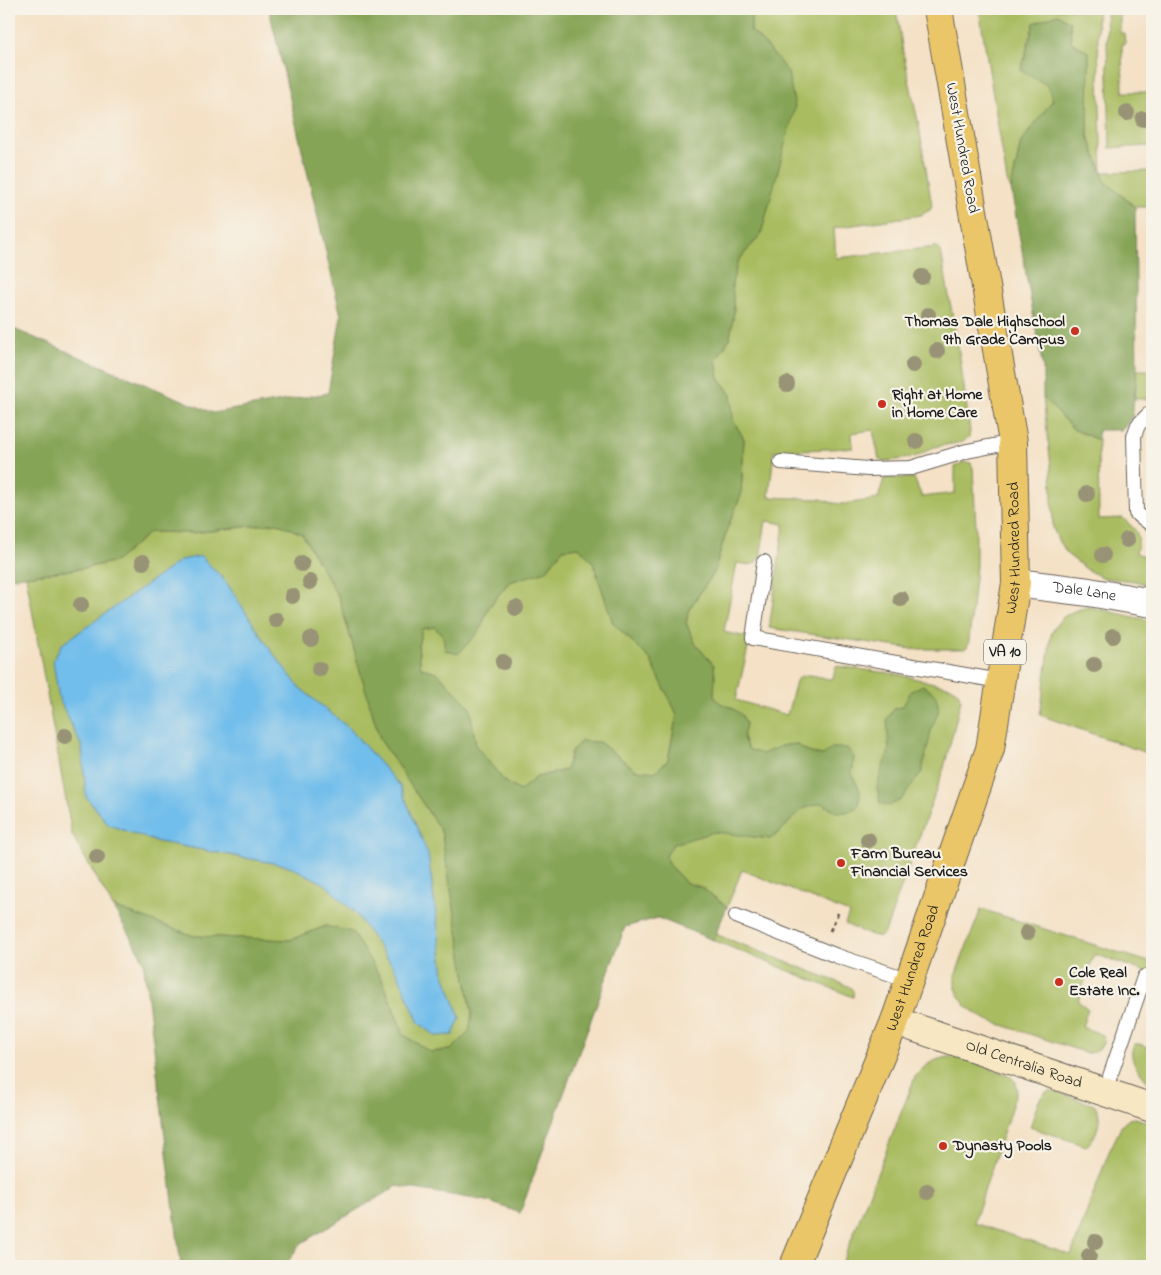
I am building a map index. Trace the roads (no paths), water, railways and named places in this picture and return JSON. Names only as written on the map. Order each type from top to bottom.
[{"type":"main road","name":"West Hundred Road","points":[[794,1266],[895,1021],[990,749],[1016,584],[1014,442],[938,9]]},
{"type":"street","name":"Dale Lane","points":[[1016,584],[1088,592],[1152,603]]},
{"type":"street","name":"Old Centralia Road","points":[[895,1021],[1152,1108]]},
{"type":"lane","points":[[1152,414],[1149,414],[1138,425],[1134,436],[1136,513],[1152,525]]},
{"type":"lane","points":[[781,462],[868,469],[910,468],[967,451],[1014,442]]},
{"type":"lane","points":[[764,562],[753,638],[1000,681]]},
{"type":"lane","points":[[736,916],[837,956],[909,980]]},
{"type":"lane","points":[[1105,1091],[1144,977]]},
{"type":"water","points":[[201,556],[226,582],[272,652],[300,688],[350,729],[400,786],[428,854],[444,974],[460,1018],[453,1035],[436,1036],[419,1023],[397,972],[356,914],[325,884],[289,866],[154,841],[109,825],[86,797],[82,747],[59,699],[53,661],[61,645],[181,560]]},
{"type":"place","name":"Thomas Dale Highschool 9th Grade Campus","points":[[1075,331]]},
{"type":"place","name":"Right at Home in Home Care","points":[[882,404]]},
{"type":"place","name":"Farm Bureau Financial Services","points":[[841,863]]},
{"type":"place","name":"Cole Real Estate Inc.","points":[[1059,982]]},
{"type":"place","name":"Dynasty Pools","points":[[943,1146]]}]
